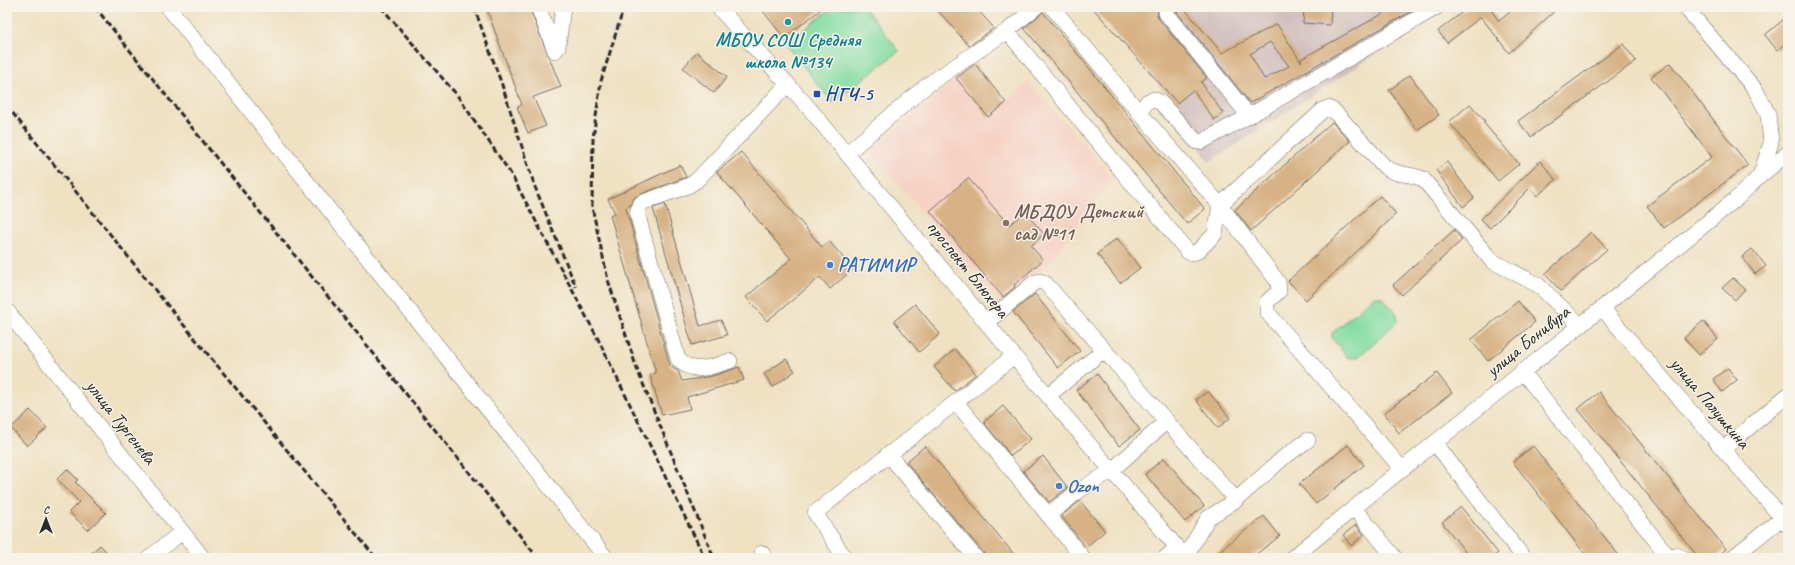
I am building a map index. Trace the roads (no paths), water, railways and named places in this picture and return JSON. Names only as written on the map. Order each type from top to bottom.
[{"type":"street","points":[[168,7],[606,558]]},
{"type":"street","points":[[538,7],[555,51],[558,47],[563,7]]},
{"type":"street","name":"проспект Блюхера","points":[[718,7],[788,84],[847,153],[1014,356],[1049,395],[1111,471],[1183,554]]},
{"type":"street","points":[[847,153],[926,86],[1007,31],[1036,7]]},
{"type":"street","points":[[1052,7],[1139,112],[1220,205],[1278,282],[1279,291],[1267,302],[1267,312],[1402,469]]},
{"type":"street","points":[[1139,112],[1148,101],[1154,99],[1161,103],[1197,142],[1203,141],[1437,7]]},
{"type":"street","points":[[1685,7],[1755,89],[1768,114],[1771,144],[1760,176]]},
{"type":"street","points":[[1166,13],[1249,116]]},
{"type":"street","points":[[1007,31],[1188,252],[1192,253],[1198,251],[1216,234],[1220,205],[1323,110],[1328,108],[1334,111],[1385,167],[1395,173],[1416,175],[1423,179],[1492,261],[1538,286],[1580,325]]},
{"type":"street","points":[[730,361],[694,369],[688,368],[678,359],[637,213],[641,203],[688,186],[696,181],[788,84]]},
{"type":"street","name":"улица Бонивура","points":[[1292,558],[1736,199],[1760,176],[1788,154]]},
{"type":"street","points":[[987,322],[1035,282],[1040,281],[1046,284],[1236,500]]},
{"type":"street","name":"улица Полушкина","points":[[1602,308],[1785,521]]},
{"type":"street","name":"улица Тургенева","points":[[7,311],[203,558]]},
{"type":"street","points":[[1049,395],[1104,350]]},
{"type":"street","points":[[845,558],[815,513],[1014,356]]},
{"type":"street","points":[[1522,371],[1666,557],[1676,555],[1683,558]]},
{"type":"street","points":[[1723,449],[1788,394]]},
{"type":"street","points":[[956,402],[1083,558]]},
{"type":"street","points":[[1048,516],[1080,490],[1111,471],[1168,421]]},
{"type":"street","points":[[1165,558],[1183,554],[1208,518],[1236,500],[1283,458],[1308,440]]},
{"type":"street","points":[[1435,443],[1524,558]]},
{"type":"street","points":[[888,454],[976,558]]},
{"type":"street","points":[[1354,508],[1395,558]]},
{"type":"street","points":[[1732,558],[1785,521]]},
{"type":"street","points":[[148,558],[182,532]]},
{"type":"railway","points":[[95,7],[538,558]]},
{"type":"railway","points":[[381,7],[457,95],[511,174],[597,337],[705,558]]},
{"type":"railway","points":[[474,7],[502,85],[535,187],[576,287]]},
{"type":"railway","points":[[624,7],[601,81],[593,138],[592,207],[608,280],[637,369],[714,558]]},
{"type":"railway","points":[[7,106],[159,295],[376,558]]},
{"type":"place","name":"МБОУ СОШ Средняя школа №134","points":[[788,22]]},
{"type":"place","name":"НГЧ-5","points":[[817,94]]},
{"type":"place","name":"МБДОУ Детский сад №11","points":[[1006,223]]},
{"type":"place","name":"РАТИМИР","points":[[830,265]]},
{"type":"place","name":"Ozon","points":[[1059,486]]}]
